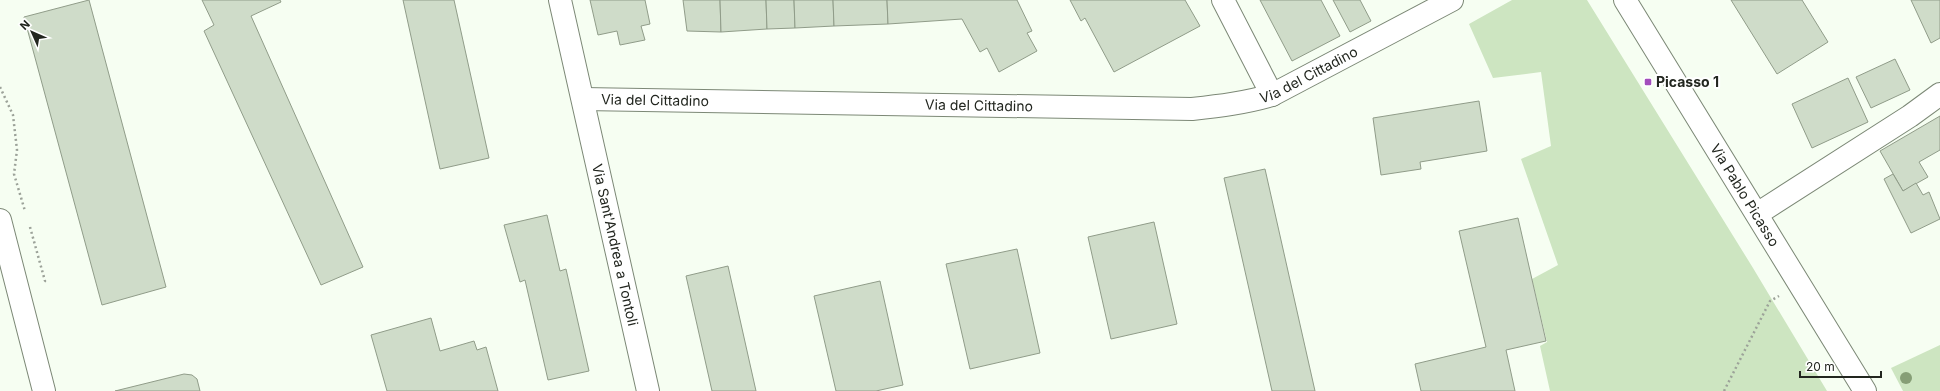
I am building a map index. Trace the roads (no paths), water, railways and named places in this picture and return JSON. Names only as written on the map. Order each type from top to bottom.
[{"type":"street","name":"Via del Cittadino","points":[[560,0],[583,99],[1192,109],[1249,102],[1272,95],[1452,0]]},
{"type":"street","points":[[1223,0],[1272,95]]},
{"type":"street","name":"Via Pablo Picasso","points":[[1625,0],[1865,391]]},
{"type":"street","points":[[1756,214],[1910,116],[1940,94]]},
{"type":"street","name":"Via Sant'Andrea a Tontoli","points":[[583,99],[648,391]]},
{"type":"street","points":[[0,220],[44,391]]},
{"type":"place","name":"Picasso 1","points":[[1648,82]]}]
